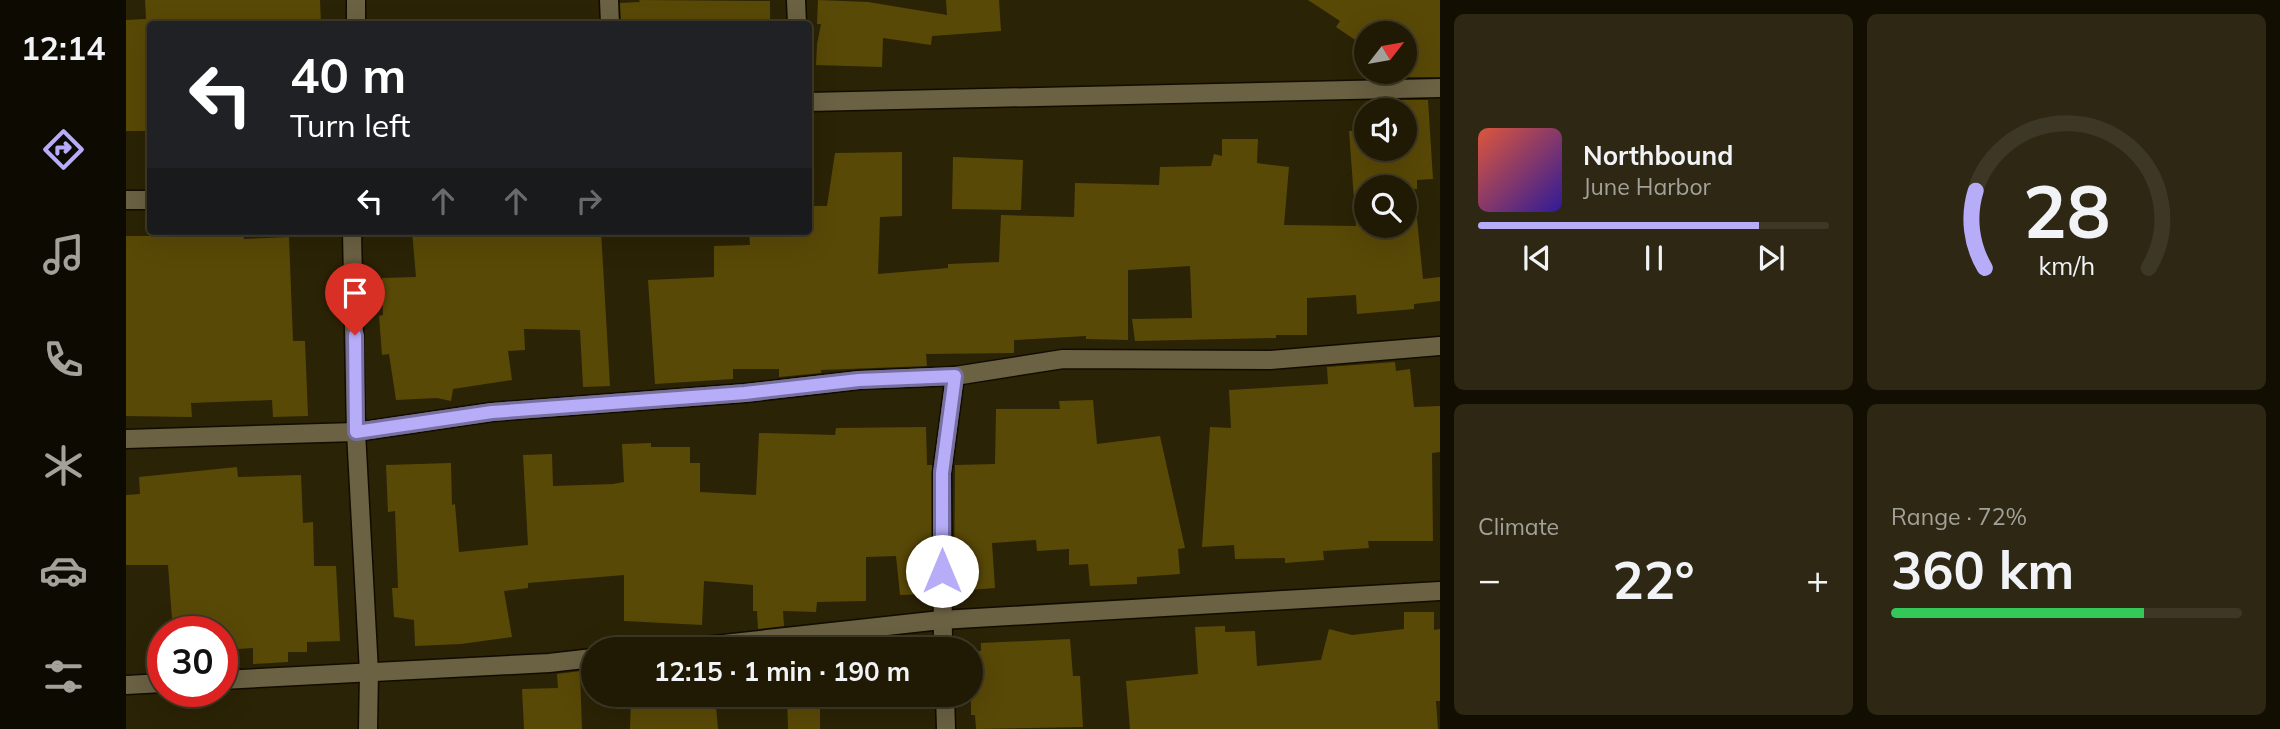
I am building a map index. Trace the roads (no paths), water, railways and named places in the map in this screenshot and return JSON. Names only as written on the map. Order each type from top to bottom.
[{"type":"street","points":[[356,0],[356,21]]},
{"type":"street","points":[[609,0],[610,21]]},
{"type":"street","points":[[796,0],[797,21]]},
{"type":"street","points":[[812,102],[1440,88]]},
{"type":"street","points":[[126,201],[147,200]]},
{"type":"street","points":[[352,235],[356,432],[369,671],[368,729]]},
{"type":"street","points":[[126,439],[356,432],[492,412],[745,393],[859,380],[955,376],[1063,359],[1270,360],[1440,346]]},
{"type":"street","points":[[943,637],[942,473],[955,376]]},
{"type":"street","points":[[787,637],[942,620],[1440,591]]},
{"type":"street","points":[[238,679],[581,660]]},
{"type":"street","points":[[126,685],[147,684]]},
{"type":"street","points":[[945,707],[946,729]]}]
